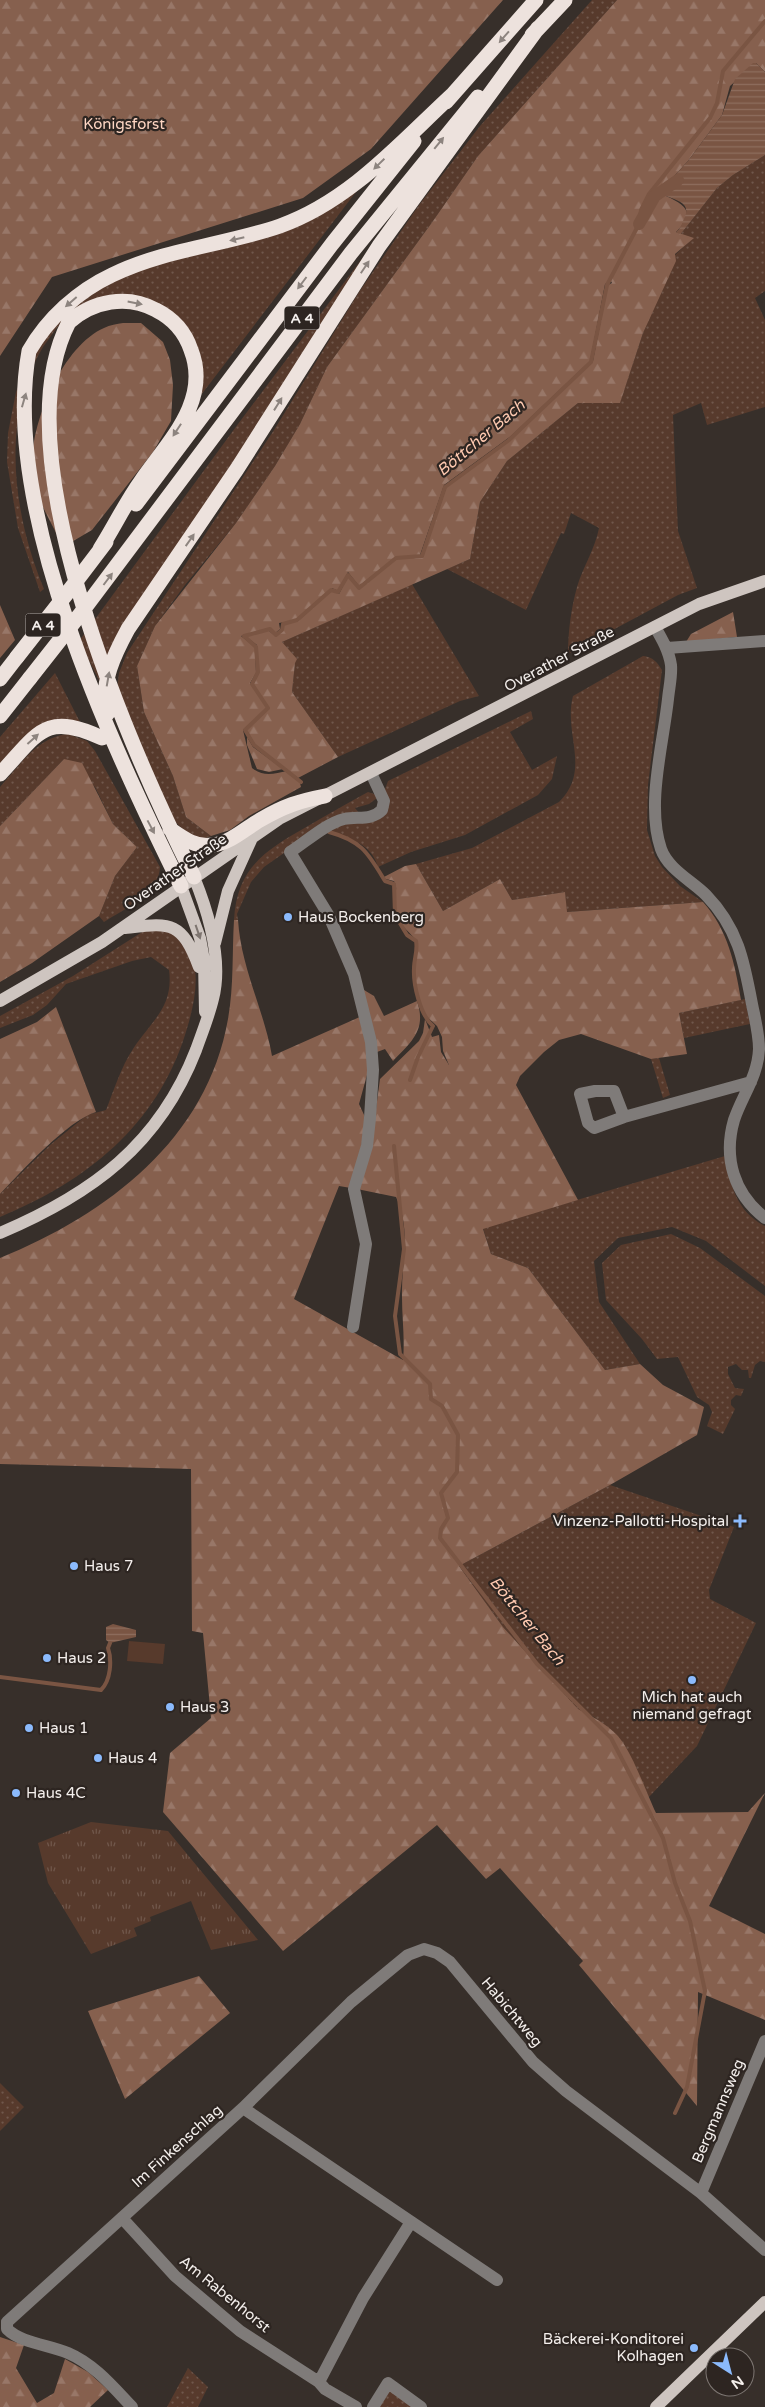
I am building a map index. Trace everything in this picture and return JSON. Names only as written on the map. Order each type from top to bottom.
[{"type":"highway","name":"A 4","points":[[0,679],[174,456],[332,244],[452,95],[536,0]]},
{"type":"highway","name":"A 4","points":[[0,716],[78,617],[373,225],[448,132],[538,28],[565,0]]},
{"type":"highway","points":[[112,727],[106,707],[109,672],[115,653],[128,629],[213,506],[379,246],[538,28]]},
{"type":"highway","points":[[11,394],[22,366],[41,334],[63,309],[90,286],[152,259],[248,236],[306,215],[354,186],[452,95]]},
{"type":"highway","points":[[100,549],[140,483],[186,417],[197,382],[196,366],[184,334],[165,315],[150,307],[132,302],[112,302],[88,309],[70,322],[52,341],[39,362],[24,397],[20,412],[18,448],[21,493],[33,548],[70,646],[194,877]]},
{"type":"highway","points":[[39,609],[61,659]]},
{"type":"highway","points":[[75,685],[181,886]]},
{"type":"highway","points":[[0,774],[29,742],[50,727],[60,725],[79,727],[102,738]]},
{"type":"highway","points":[[166,827],[186,840],[199,845],[212,846],[291,803],[325,796]]},
{"type":"main road","name":"Overather Straße","points":[[0,1001],[124,928],[253,835],[325,796],[699,604],[765,581]]},
{"type":"main road","points":[[214,946],[228,891],[253,835]]},
{"type":"main road","points":[[0,1233],[71,1198],[106,1174],[137,1145],[161,1116],[180,1086],[213,999],[216,958],[204,902],[194,877]]},
{"type":"main road","points":[[181,886],[200,938],[205,981],[205,1022]]},
{"type":"main road","points":[[124,928],[163,924],[178,930],[191,945],[205,981]]},
{"type":"main road","points":[[656,2407],[765,2302]]},
{"type":"street","points":[[656,627],[667,648],[671,666],[658,774],[656,824],[662,851],[679,872],[718,908],[730,925],[741,950],[759,1049],[756,1069],[735,1120],[729,1152],[733,1174],[741,1194],[765,1218]]},
{"type":"street","points":[[667,648],[765,640]]},
{"type":"street","points":[[352,1327],[366,1244],[354,1189],[366,1146],[370,1118],[373,1070],[371,1042],[354,974],[329,916],[290,852],[332,825],[345,819],[373,816],[382,810],[384,801],[371,773]]},
{"type":"street","points":[[624,1116],[751,1082]]},
{"type":"street","name":"Habichtweg","points":[[243,2108],[351,2002],[408,1955],[424,1949],[437,1953],[450,1962],[533,2062],[560,2086],[701,2193],[765,2250]]},
{"type":"street","name":"Bergmannsweg","points":[[701,2193],[765,2041]]},
{"type":"street","name":"Im Finkenschlag","points":[[132,2407],[88,2364],[68,2353],[18,2336],[10,2332],[6,2326],[17,2311],[243,2108],[497,2280]]},
{"type":"street","name":"Am Rabenhorst","points":[[122,2218],[182,2282],[240,2331],[356,2407]]},
{"type":"street","points":[[322,2385],[362,2298],[411,2222]]},
{"type":"street","points":[[373,2407],[388,2383],[421,2407]]},
{"type":"green space","name":"Königsforst","points":[[0,0],[503,0],[371,149],[303,198],[52,277],[0,356]]},
{"type":"green space","points":[[592,0],[617,0],[478,156],[327,367],[300,424],[275,466],[236,523],[185,585],[155,626],[137,666],[144,712],[173,776],[186,817],[211,836],[200,838],[189,834],[172,817],[117,689],[119,673],[127,653],[274,430],[359,292],[419,205],[480,126]]},
{"type":"green space","points":[[617,0],[765,0],[765,72],[756,63],[730,86],[722,115],[688,161],[664,187],[666,196],[679,203],[686,210],[686,220],[676,232],[694,238],[675,254],[676,261],[643,333],[620,403],[578,403],[507,461],[480,502],[470,559],[282,642],[297,659],[292,692],[338,757],[298,778],[256,746],[246,729],[269,708],[252,683],[258,673],[257,645],[245,636],[268,630],[275,636],[282,630],[281,624],[298,621],[332,590],[339,594],[349,575],[359,588],[396,559],[422,556],[447,486],[511,438],[593,361],[608,285],[612,283],[611,281],[605,284],[590,361],[511,436],[444,485],[420,555],[395,558],[359,586],[348,572],[338,591],[332,588],[297,620],[279,623],[280,629],[274,634],[269,628],[241,636],[255,647],[256,673],[250,683],[267,708],[243,730],[252,768],[264,774],[287,771],[300,783],[301,787],[249,816],[230,830],[211,836],[186,817],[173,776],[144,712],[137,666],[155,626],[236,523],[275,466],[300,424],[327,367],[478,156]]},
{"type":"green space","points":[[765,155],[765,291],[755,298],[765,320],[765,407],[707,425],[701,403],[673,415],[678,531],[697,588],[678,595],[568,654],[569,628],[575,595],[599,528],[571,513],[564,534],[561,533],[526,610],[447,569],[470,559],[480,502],[507,461],[578,403],[620,402],[643,333],[675,255],[693,238],[680,235],[717,188],[733,175]]},
{"type":"green space","points":[[359,188],[198,399],[200,364],[153,303],[72,316],[63,321],[57,328],[43,347],[29,375],[21,405],[16,436],[19,499],[33,560],[44,589],[40,592],[18,528],[7,462],[8,433],[16,392],[25,371],[44,337],[86,296],[135,270],[245,242]]},
{"type":"green space","points":[[367,252],[171,563],[103,688],[79,641]]},
{"type":"green space","points":[[123,323],[141,323],[163,342],[170,360],[173,385],[171,421],[153,452],[92,530],[63,547],[42,504],[33,480],[32,461],[40,417],[60,372],[73,353],[88,338],[104,328]]},
{"type":"green space","points":[[412,584],[479,696],[460,701],[338,757],[292,692],[295,663],[282,642]]},
{"type":"green space","points":[[0,605],[15,640],[0,658]]},
{"type":"green space","points":[[733,612],[737,637],[686,642],[691,634]]},
{"type":"green space","points":[[643,656],[654,660],[662,670],[648,785],[647,830],[655,856],[662,867],[680,886],[703,902],[566,912],[565,892],[512,900],[500,879],[443,911],[416,864],[472,848],[559,802],[569,790],[574,777],[575,751],[571,724],[573,696]]},
{"type":"green space","points":[[55,673],[80,722],[67,721],[0,768],[0,737]]},
{"type":"green space","points":[[531,711],[533,719],[510,732],[532,770],[557,756],[552,779],[538,795],[465,835],[411,852],[378,867],[375,859],[365,847],[352,839],[330,831],[340,825],[374,820],[388,781]]},
{"type":"green space","points":[[68,734],[87,741],[95,751],[160,867],[154,885],[140,900],[104,922],[99,916],[115,876],[137,847],[113,824],[95,787],[64,759],[0,826],[0,787],[22,761],[38,746],[57,736]]},
{"type":"green space","points":[[247,737],[253,747],[283,769],[269,772],[257,769],[247,745]]},
{"type":"green space","points":[[64,759],[82,763],[113,824],[137,847],[115,876],[99,916],[32,963],[0,982],[0,826]]},
{"type":"green space","points":[[368,792],[377,795],[377,798],[369,804],[355,808],[360,814],[314,832],[264,867],[251,882],[237,914],[238,920],[234,920],[236,902],[241,886],[256,862],[279,843]]},
{"type":"green space","points":[[416,864],[443,911],[500,879],[512,900],[565,892],[567,912],[703,902],[719,924],[729,948],[736,973],[741,1000],[679,1013],[687,1054],[651,1059],[581,1034],[559,1040],[520,1076],[516,1085],[578,1200],[483,1229],[491,1254],[528,1268],[605,1370],[640,1364],[663,1385],[704,1407],[697,1435],[610,1485],[459,1566],[503,1627],[578,1709],[599,1720],[623,1742],[656,1813],[748,1812],[765,1793],[709,1906],[765,1934],[765,2020],[698,1992],[697,2106],[579,1965],[583,1961],[500,1868],[486,1879],[437,1825],[283,1951],[163,1812],[170,1753],[211,1718],[203,1633],[192,1631],[191,1469],[0,1464],[0,1258],[40,1240],[78,1219],[114,1195],[147,1167],[175,1136],[199,1101],[217,1062],[230,1007],[234,920],[238,920],[243,955],[264,1022],[272,1056],[362,1016],[368,1038],[367,1075],[359,1104],[365,1117],[361,1150],[351,1188],[339,1186],[294,1299],[403,1360],[402,1284],[405,1235],[401,1210],[396,1197],[357,1189],[372,1139],[380,1079],[419,1041],[423,1033],[425,1019],[432,1037],[439,1035],[441,1052],[449,1065],[443,1051],[442,1037],[437,1026],[423,1013],[417,995],[412,969],[418,942],[397,916],[394,907],[396,884],[394,881],[382,878],[405,866]]},
{"type":"green space","points":[[150,927],[177,934],[190,953],[195,969],[196,978],[192,1008],[185,1035],[172,1067],[156,1097],[137,1123],[114,1147],[89,1168],[62,1186],[32,1203],[0,1217],[0,1194],[50,1145],[87,1115],[106,1110],[125,1063],[165,1004],[170,983],[169,970],[151,957],[132,961],[66,984],[47,1005],[33,1015],[0,1028],[0,1016],[73,976]]},
{"type":"green space","points":[[359,987],[374,996],[384,1016],[417,1001],[420,1011],[419,1028],[416,1035],[393,1061],[385,1049],[377,1052]]},
{"type":"green space","points":[[745,999],[750,1024],[684,1038],[679,1013]]},
{"type":"green space","points":[[56,1007],[96,1112],[72,1125],[59,1136],[32,1160],[0,1194],[0,1039],[37,1022]]},
{"type":"green space","points":[[659,1058],[670,1095],[663,1098],[651,1059]]},
{"type":"green space","points":[[725,1156],[729,1177],[736,1197],[755,1220],[765,1226],[765,1286],[706,1241],[672,1227],[618,1238],[594,1261],[599,1302],[640,1364],[605,1370],[528,1268],[491,1254],[483,1228]]},
{"type":"green space","points":[[671,1234],[700,1248],[765,1296],[765,1362],[760,1361],[755,1365],[751,1378],[749,1378],[748,1370],[742,1370],[736,1364],[728,1367],[728,1374],[735,1388],[744,1389],[741,1396],[736,1395],[731,1400],[731,1405],[735,1409],[723,1434],[707,1426],[712,1412],[709,1405],[697,1397],[678,1357],[657,1359],[642,1339],[606,1300],[602,1263],[621,1245]]},
{"type":"green space","points":[[610,1485],[734,1527],[709,1590],[710,1599],[756,1623],[697,1746],[649,1797],[626,1749],[594,1717],[578,1710],[503,1627],[459,1566]]},
{"type":"green space","points":[[129,1641],[165,1644],[163,1664],[127,1661]]},
{"type":"green space","points":[[91,1822],[168,1831],[258,1940],[211,1950],[191,1901],[150,1917],[151,1921],[134,1928],[137,1936],[91,1954],[48,1883],[38,1843]]},
{"type":"green space","points":[[199,1976],[230,2013],[125,2099],[88,2011]]},
{"type":"green space","points":[[0,2083],[24,2107],[0,2131]]},
{"type":"green space","points":[[0,2337],[24,2345],[16,2368],[37,2403],[54,2393],[65,2359],[88,2372],[108,2390],[90,2407],[0,2407]]},
{"type":"green space","points":[[188,2368],[208,2387],[198,2407],[167,2407]]},
{"type":"green space","points":[[389,2392],[392,2392],[413,2407],[379,2407]]},
{"type":"shaded area","points":[[753,63],[756,63],[765,72],[765,155],[733,175],[717,188],[680,235],[676,232],[685,215],[686,207],[684,204],[666,196],[664,187],[688,161],[722,115],[735,79]]},
{"type":"shaded area","points":[[113,1624],[136,1630],[136,1637],[110,1643],[106,1640],[106,1627]]},
{"type":"waterway","name":"Böttcher Bach","points":[[301,782],[254,745],[245,730],[268,708],[252,684],[258,672],[256,647],[244,636],[270,629],[276,635],[282,630],[283,624],[297,620],[331,590],[338,592],[348,575],[359,588],[396,558],[422,556],[445,487],[509,440],[591,362],[607,285],[639,224],[641,210],[649,194],[710,118],[717,103],[723,71],[765,21]]},
{"type":"waterway","name":"Böttcher Bach","points":[[639,224],[655,196],[678,180]]},
{"type":"waterway","name":"Böttcher Bach","points":[[329,832],[357,844],[369,856],[385,881],[394,884],[395,915],[407,935],[416,941],[417,948],[414,964],[416,990],[424,1015],[433,1026],[418,1057],[410,1080]]},
{"type":"waterway","name":"Böttcher Bach","points":[[394,1146],[404,1249],[395,1316],[400,1354],[430,1384],[431,1399],[442,1406],[458,1435],[457,1472],[441,1493],[448,1518],[441,1529],[440,1538],[537,1664],[611,1738],[663,1838],[675,1883],[690,1921],[705,1991],[687,2087],[675,2113]]},
{"type":"waterway","points":[[0,1677],[101,1690],[109,1675],[110,1658],[108,1648],[110,1643]]},
{"type":"place","name":"Haus Bockenberg","points":[[288,917]]},
{"type":"place","name":"Vinzenz-Pallotti-Hospital","points":[[740,1521]]},
{"type":"place","name":"Haus 7","points":[[74,1566]]},
{"type":"place","name":"Haus 2","points":[[47,1658]]},
{"type":"place","name":"Mich hat auch niemand gefragt","points":[[692,1680]]},
{"type":"place","name":"Haus 3","points":[[170,1707]]},
{"type":"place","name":"Haus 1","points":[[29,1728]]},
{"type":"place","name":"Haus 4","points":[[98,1758]]},
{"type":"place","name":"Haus 4C","points":[[16,1793]]},
{"type":"place","name":"Bäckerei-Konditorei Kolhagen","points":[[694,2348]]}]
